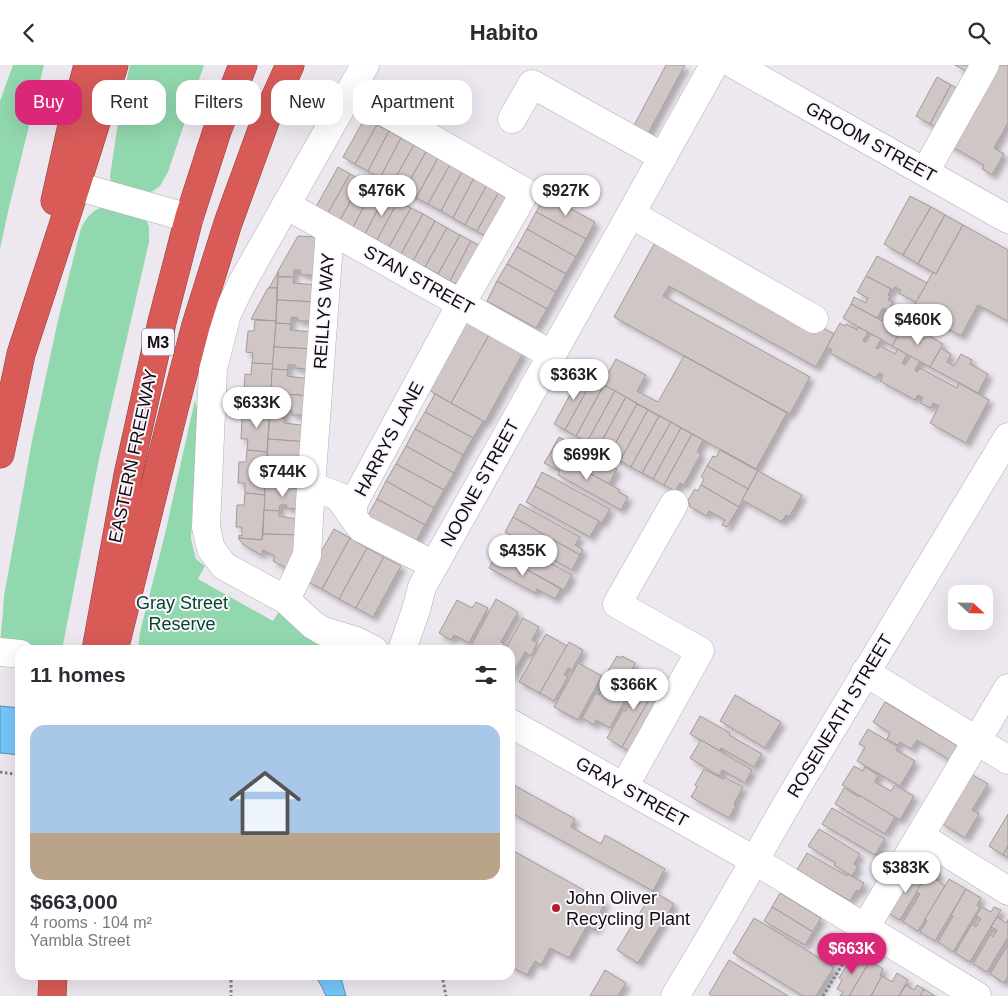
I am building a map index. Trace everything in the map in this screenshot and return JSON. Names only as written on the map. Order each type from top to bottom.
[{"type":"highway","points":[[0,454],[57,191],[88,65]]},
{"type":"highway","points":[[21,354],[114,65]]},
{"type":"highway","name":"EASTERN FREEWAY","points":[[107,639],[128,475],[162,322],[189,218],[217,131],[243,65]]},
{"type":"highway","points":[[107,639],[202,307],[228,223],[267,116],[290,65]]},
{"type":"highway","points":[[52,996],[53,980]]},
{"type":"street","points":[[364,645],[323,631],[313,625],[286,600],[224,566],[211,549],[206,527],[213,369],[227,314],[242,283],[365,65]]},
{"type":"street","name":"NOONE STREET","points":[[404,645],[428,576],[714,65]]},
{"type":"street","name":"GROOM STREET","points":[[735,65],[1008,219]]},
{"type":"street","points":[[925,172],[985,65]]},
{"type":"street","points":[[512,119],[532,84],[663,157]]},
{"type":"street","name":"HARRYS LANE","points":[[350,92],[525,192],[353,504],[353,517],[361,528],[428,576]]},
{"type":"street","points":[[76,186],[189,218]]},
{"type":"street","name":"STAN STREET","points":[[286,205],[552,355]]},
{"type":"street","points":[[631,214],[814,319]]},
{"type":"street","name":"REILLYS WAY","points":[[286,600],[307,555],[330,231]]},
{"type":"street","name":"ROSENEATH STREET","points":[[675,996],[754,860],[1008,437]]},
{"type":"street","points":[[311,486],[338,496],[353,517]]},
{"type":"street","points":[[624,787],[700,651],[617,604],[674,504]]},
{"type":"street","name":"NOONE STREET","points":[[383,645],[409,598],[428,576]]},
{"type":"street","points":[[0,651],[15,654]]},
{"type":"street","points":[[866,672],[1008,760]]},
{"type":"street","points":[[865,928],[1008,689]]},
{"type":"street","name":"GRAY STREET","points":[[515,726],[754,860],[977,996]]},
{"type":"street","points":[[920,836],[1008,891]]},
{"type":"path","points":[[0,772],[15,774]]},
{"type":"path","points":[[823,996],[865,928]]},
{"type":"path","points":[[231,980],[231,996]]},
{"type":"path","points":[[443,980],[446,996]]},
{"type":"green space","points":[[13,65],[44,65],[40,80],[15,80],[15,125],[29,125],[0,249],[0,101]]},
{"type":"green space","points":[[130,65],[204,65],[199,80],[176,80],[176,125],[184,125],[168,172],[160,186],[150,193],[111,182],[110,176],[118,125],[166,125],[166,80],[127,80]]},
{"type":"green space","points":[[105,206],[146,219],[149,227],[149,242],[99,459],[63,645],[15,645],[0,643],[4,596],[32,441],[58,320],[81,228],[90,214]]},
{"type":"green space","name":"Gray Street Reserve","points":[[195,400],[200,418],[191,539],[196,559],[205,566],[198,579],[273,621],[281,608],[344,645],[139,645],[140,632],[165,534]]},
{"type":"water","points":[[0,706],[15,708],[15,754],[0,753]]},
{"type":"water","points":[[318,980],[341,980],[346,996],[326,996]]},
{"type":"building","points":[[666,65],[685,65],[643,143],[629,135]]},
{"type":"building","points":[[955,65],[976,65],[971,74]]},
{"type":"building","points":[[993,65],[1008,65],[1008,123],[994,148],[1004,154],[992,175],[982,169],[984,165],[947,144]]},
{"type":"building","points":[[937,77],[951,85],[930,124],[916,116]]},
{"type":"building","points":[[951,85],[966,93],[945,131],[930,124]]},
{"type":"building","points":[[361,125],[377,125],[355,164],[343,157]]},
{"type":"building","points":[[377,125],[389,131],[368,171],[355,164]]},
{"type":"building","points":[[389,131],[401,138],[380,178],[368,171]]},
{"type":"building","points":[[401,138],[414,145],[392,184],[380,178]]},
{"type":"building","points":[[414,145],[426,152],[404,191],[392,184]]},
{"type":"building","points":[[426,152],[438,158],[416,198],[404,191]]},
{"type":"building","points":[[438,158],[450,165],[428,204],[416,198]]},
{"type":"building","points":[[450,165],[462,172],[441,211],[428,204]]},
{"type":"building","points":[[338,167],[350,174],[328,213],[316,207]]},
{"type":"building","points":[[462,172],[474,178],[453,218],[441,211]]},
{"type":"building","points":[[350,174],[362,181],[340,220],[328,213]]},
{"type":"building","points":[[474,178],[487,185],[465,225],[453,218]]},
{"type":"building","points":[[362,181],[374,188],[353,227],[340,220]]},
{"type":"building","points":[[487,185],[499,192],[477,231],[465,225]]},
{"type":"building","points":[[374,188],[386,194],[365,234],[353,227]]},
{"type":"building","points":[[499,192],[511,199],[489,238],[477,231]]},
{"type":"building","points":[[386,194],[398,201],[377,240],[365,234]]},
{"type":"building","points":[[546,195],[595,222],[586,239],[536,212]]},
{"type":"building","points":[[910,196],[931,207],[903,255],[884,244]]},
{"type":"building","points":[[398,201],[411,208],[389,247],[377,240]]},
{"type":"building","points":[[931,207],[945,215],[918,264],[903,255]]},
{"type":"building","points":[[411,208],[423,214],[401,254],[389,247]]},
{"type":"building","points":[[536,212],[586,239],[576,257],[527,229]]},
{"type":"building","points":[[423,214],[435,221],[413,261],[401,254]]},
{"type":"building","points":[[945,215],[963,225],[936,274],[918,264]]},
{"type":"building","points":[[435,221],[447,228],[425,267],[413,261]]},
{"type":"building","points":[[963,225],[1008,250],[1008,321],[978,305],[961,336],[912,309],[933,272],[936,274]]},
{"type":"building","points":[[447,228],[460,235],[438,274],[425,267]]},
{"type":"building","points":[[527,229],[576,257],[566,274],[517,247]]},
{"type":"building","points":[[460,235],[471,241],[450,281],[438,274]]},
{"type":"building","points":[[298,236],[320,237],[318,275],[301,275],[300,270],[294,270],[294,277],[278,277],[278,271]]},
{"type":"building","points":[[658,237],[834,334],[816,367],[669,286],[663,296],[810,377],[790,414],[614,317]]},
{"type":"building","points":[[471,241],[484,248],[462,287],[450,281]]},
{"type":"building","points":[[517,247],[566,274],[556,292],[507,264]]},
{"type":"building","points":[[877,256],[927,283],[916,302],[899,293],[901,290],[895,287],[893,290],[866,276]]},
{"type":"building","points":[[507,264],[556,292],[547,309],[497,281]]},
{"type":"building","points":[[278,272],[277,288],[269,288]]},
{"type":"building","points":[[866,276],[891,289],[888,300],[893,302],[888,311],[883,308],[877,318],[851,304],[854,297],[866,303],[868,298],[857,292]]},
{"type":"building","points":[[278,277],[294,277],[293,283],[317,285],[317,302],[277,300]]},
{"type":"building","points":[[497,281],[547,309],[536,328],[487,301]]},
{"type":"building","points":[[268,288],[277,288],[276,321],[251,319]]},
{"type":"building","points":[[277,300],[317,302],[312,321],[297,321],[298,318],[291,317],[291,324],[276,323]]},
{"type":"building","points":[[851,304],[882,321],[885,317],[903,327],[892,346],[843,318]]},
{"type":"building","points":[[255,320],[276,321],[273,364],[252,363],[253,353],[246,352],[248,331],[254,331]]},
{"type":"building","points":[[467,322],[489,335],[451,403],[429,390]]},
{"type":"building","points":[[276,323],[291,324],[290,330],[314,332],[313,349],[274,347]]},
{"type":"building","points":[[840,323],[857,330],[858,327],[868,332],[863,341],[866,342],[871,334],[881,339],[876,348],[878,349],[880,346],[895,354],[898,349],[907,354],[902,363],[905,365],[911,356],[920,361],[915,370],[917,372],[920,368],[957,388],[959,383],[989,400],[966,443],[930,423],[939,406],[933,403],[931,408],[920,403],[923,398],[918,395],[915,400],[880,381],[883,375],[879,373],[876,378],[830,353],[832,350],[827,347]]},
{"type":"building","points":[[903,327],[922,335],[921,337],[925,339],[928,335],[943,344],[930,367],[892,346]]},
{"type":"building","points":[[489,335],[523,353],[485,422],[451,403]]},
{"type":"building","points":[[274,347],[313,349],[309,369],[295,368],[295,365],[288,365],[288,370],[272,369]]},
{"type":"building","points":[[941,348],[951,354],[947,362],[954,366],[961,354],[972,360],[970,364],[988,374],[978,393],[930,367]]},
{"type":"building","points":[[684,356],[787,413],[756,469],[602,384],[616,359],[646,375],[637,391],[658,402]]},
{"type":"building","points":[[252,363],[273,364],[270,408],[249,407],[250,395],[244,395],[245,374],[251,375]]},
{"type":"building","points":[[272,369],[288,370],[287,376],[311,379],[310,396],[271,393]]},
{"type":"building","points":[[582,373],[593,379],[565,430],[554,424]]},
{"type":"building","points":[[593,379],[604,385],[576,436],[565,430]]},
{"type":"building","points":[[604,385],[615,391],[587,442],[576,436]]},
{"type":"building","points":[[615,391],[626,397],[598,448],[587,442]]},
{"type":"building","points":[[271,393],[310,396],[307,415],[292,415],[292,411],[285,411],[284,418],[270,417]]},
{"type":"building","points":[[435,394],[483,421],[473,438],[425,412]]},
{"type":"building","points":[[626,397],[637,404],[609,455],[598,448]]},
{"type":"building","points":[[637,404],[648,410],[620,461],[609,455]]},
{"type":"building","points":[[249,407],[270,408],[267,452],[247,450],[248,439],[241,439],[242,418],[249,418]]},
{"type":"building","points":[[648,410],[659,416],[631,467],[620,461]]},
{"type":"building","points":[[425,412],[473,438],[463,455],[415,429]]},
{"type":"building","points":[[659,416],[671,422],[642,473],[631,467]]},
{"type":"building","points":[[270,417],[284,418],[284,423],[309,426],[308,442],[268,439]]},
{"type":"building","points":[[671,422],[681,428],[653,479],[642,473]]},
{"type":"building","points":[[681,428],[692,434],[664,485],[653,479]]},
{"type":"building","points":[[415,429],[463,455],[454,473],[406,446]]},
{"type":"building","points":[[692,434],[703,440],[697,452],[701,454],[684,485],[680,483],[675,491],[664,485]]},
{"type":"building","points":[[559,437],[617,469],[609,484],[551,452]]},
{"type":"building","points":[[268,439],[308,442],[304,462],[289,462],[289,458],[283,458],[282,464],[267,463]]},
{"type":"building","points":[[406,446],[454,473],[444,490],[396,464]]},
{"type":"building","points":[[247,450],[267,452],[265,495],[245,493],[245,483],[238,483],[239,462],[246,462]]},
{"type":"building","points":[[720,450],[758,471],[748,489],[707,466],[713,456],[716,457]]},
{"type":"building","points":[[551,452],[620,490],[618,492],[628,497],[621,510],[558,475],[560,471],[544,463]]},
{"type":"building","points":[[267,463],[282,464],[282,469],[306,473],[306,489],[265,486]]},
{"type":"building","points":[[396,464],[444,490],[434,508],[386,481]]},
{"type":"building","points":[[707,466],[748,489],[739,507],[701,485],[704,479],[701,477]]},
{"type":"building","points":[[758,471],[802,495],[789,517],[786,515],[782,522],[742,500]]},
{"type":"building","points":[[542,472],[610,509],[602,523],[535,486]]},
{"type":"building","points":[[386,481],[434,508],[425,525],[377,499]]},
{"type":"building","points":[[701,485],[739,507],[727,527],[722,525],[725,520],[709,511],[707,516],[689,506],[690,504],[687,502],[695,489],[698,491]]},
{"type":"building","points":[[265,486],[306,489],[301,509],[286,508],[287,505],[280,505],[279,511],[264,510]]},
{"type":"building","points":[[535,486],[599,521],[590,537],[526,502]]},
{"type":"building","points":[[245,493],[265,495],[262,540],[239,537],[239,535],[242,536],[242,527],[236,527],[237,505],[244,505]]},
{"type":"building","points":[[377,499],[425,525],[414,545],[366,519]]},
{"type":"building","points":[[520,504],[580,537],[575,545],[583,550],[580,555],[513,517]]},
{"type":"building","points":[[264,510],[279,511],[279,516],[303,520],[302,535],[263,534]]},
{"type":"building","points":[[513,517],[580,555],[572,570],[505,532]]},
{"type":"building","points":[[334,529],[350,538],[322,589],[305,580]]},
{"type":"building","points":[[263,534],[302,535],[286,568],[273,561],[275,556],[263,550],[261,555],[243,544],[238,538],[262,540]]},
{"type":"building","points":[[350,538],[367,548],[339,599],[322,589]]},
{"type":"building","points":[[506,539],[572,575],[564,590],[497,553]]},
{"type":"building","points":[[367,548],[384,557],[356,608],[339,599]]},
{"type":"building","points":[[497,553],[561,589],[555,599],[537,589],[535,593],[489,568]]},
{"type":"building","points":[[384,557],[401,566],[373,617],[356,608]]},
{"type":"building","points":[[496,599],[518,612],[501,642],[504,643],[503,645],[472,645]]},
{"type":"building","points":[[457,600],[472,608],[476,602],[488,608],[469,643],[454,635],[451,640],[439,633]]},
{"type":"building","points":[[523,618],[539,627],[532,640],[537,643],[531,656],[525,652],[515,670],[515,645],[508,645]]},
{"type":"building","points":[[546,634],[567,646],[540,693],[519,682]]},
{"type":"building","points":[[569,642],[583,650],[572,670],[568,668],[564,675],[568,677],[554,701],[540,693]]},
{"type":"building","points":[[617,656],[621,658],[622,656],[635,663],[631,672],[638,676],[610,728],[596,720],[594,725],[582,718],[596,693],[599,695],[605,683],[602,681]]},
{"type":"building","points":[[578,663],[602,676],[578,720],[554,707]]},
{"type":"building","points":[[646,670],[661,679],[622,747],[607,738],[623,710],[626,711],[632,701],[638,705],[647,690],[637,685]]},
{"type":"building","points":[[661,679],[676,688],[636,755],[622,747]]},
{"type":"building","points":[[735,695],[781,722],[765,748],[720,721]]},
{"type":"building","points":[[885,702],[966,751],[958,765],[917,740],[911,749],[900,742],[898,745],[887,739],[890,733],[873,722]]},
{"type":"building","points":[[700,716],[762,754],[754,767],[721,748],[720,751],[690,734]]},
{"type":"building","points":[[868,729],[898,747],[896,750],[915,761],[900,786],[857,761],[865,747],[859,744]]},
{"type":"building","points":[[701,740],[752,770],[745,783],[722,770],[719,776],[690,758]]},
{"type":"building","points":[[854,766],[863,771],[865,767],[878,775],[875,782],[891,791],[895,785],[914,796],[900,820],[842,785]]},
{"type":"building","points":[[704,769],[743,787],[729,818],[691,797]]},
{"type":"building","points":[[964,770],[988,784],[972,810],[979,814],[965,838],[941,823]]},
{"type":"building","points":[[515,786],[575,819],[571,827],[601,844],[605,835],[665,869],[653,891],[515,815]]},
{"type":"building","points":[[844,788],[895,817],[885,834],[835,804]]},
{"type":"building","points":[[832,808],[885,839],[875,855],[822,824]]},
{"type":"building","points":[[1008,814],[1008,846],[1003,855],[989,846]]},
{"type":"building","points":[[819,829],[860,854],[854,864],[858,866],[852,876],[834,865],[836,863],[808,846]]},
{"type":"building","points":[[1008,846],[1008,857],[1003,855]]},
{"type":"building","name":"John Oliver Recycling Plant","points":[[515,852],[605,902],[600,913],[603,915],[595,930],[587,926],[569,958],[550,948],[541,965],[535,961],[527,975],[515,969]]},
{"type":"building","points":[[807,853],[847,876],[848,874],[864,883],[859,892],[857,890],[850,901],[797,870]]},
{"type":"building","points":[[915,868],[927,875],[900,920],[885,911]]},
{"type":"building","points":[[931,868],[940,874],[936,880],[945,886],[918,931],[903,922],[920,894],[916,892]]},
{"type":"building","points":[[949,879],[966,889],[935,941],[920,932],[927,921],[925,919]]},
{"type":"building","points":[[966,889],[981,898],[977,905],[980,907],[953,952],[938,942]]},
{"type":"building","points":[[653,891],[674,904],[638,963],[617,950]]},
{"type":"building","points":[[780,893],[821,918],[813,932],[772,907]]},
{"type":"building","points":[[772,907],[813,932],[805,945],[764,921]]},
{"type":"building","points":[[982,907],[991,912],[994,907],[1001,910],[970,962],[955,953],[972,924],[976,927],[981,919],[976,916]]},
{"type":"building","points":[[997,917],[1006,923],[1008,919],[1008,937],[987,972],[973,964],[990,935],[993,937],[997,930],[991,927]]},
{"type":"building","points":[[754,918],[834,967],[816,996],[803,996],[733,953]]},
{"type":"building","points":[[1008,945],[1008,976],[1004,983],[990,974]]},
{"type":"building","points":[[858,954],[870,961],[849,996],[840,996],[843,992],[837,989],[842,980],[839,978],[851,958],[855,960]]},
{"type":"building","points":[[729,960],[788,996],[712,996],[709,994]]},
{"type":"building","points":[[870,961],[883,969],[880,975],[882,976],[871,996],[849,996]]},
{"type":"building","points":[[605,970],[626,983],[618,996],[590,996]]},
{"type":"building","points":[[897,973],[908,980],[899,996],[871,996],[882,976],[892,982]]},
{"type":"building","points":[[906,985],[914,990],[917,985],[924,989],[920,996],[899,996]]},
{"type":"building","points":[[924,989],[935,996],[920,996]]},
{"type":"place","name":"John Oliver Recycling Plant","points":[[556,908]]}]
